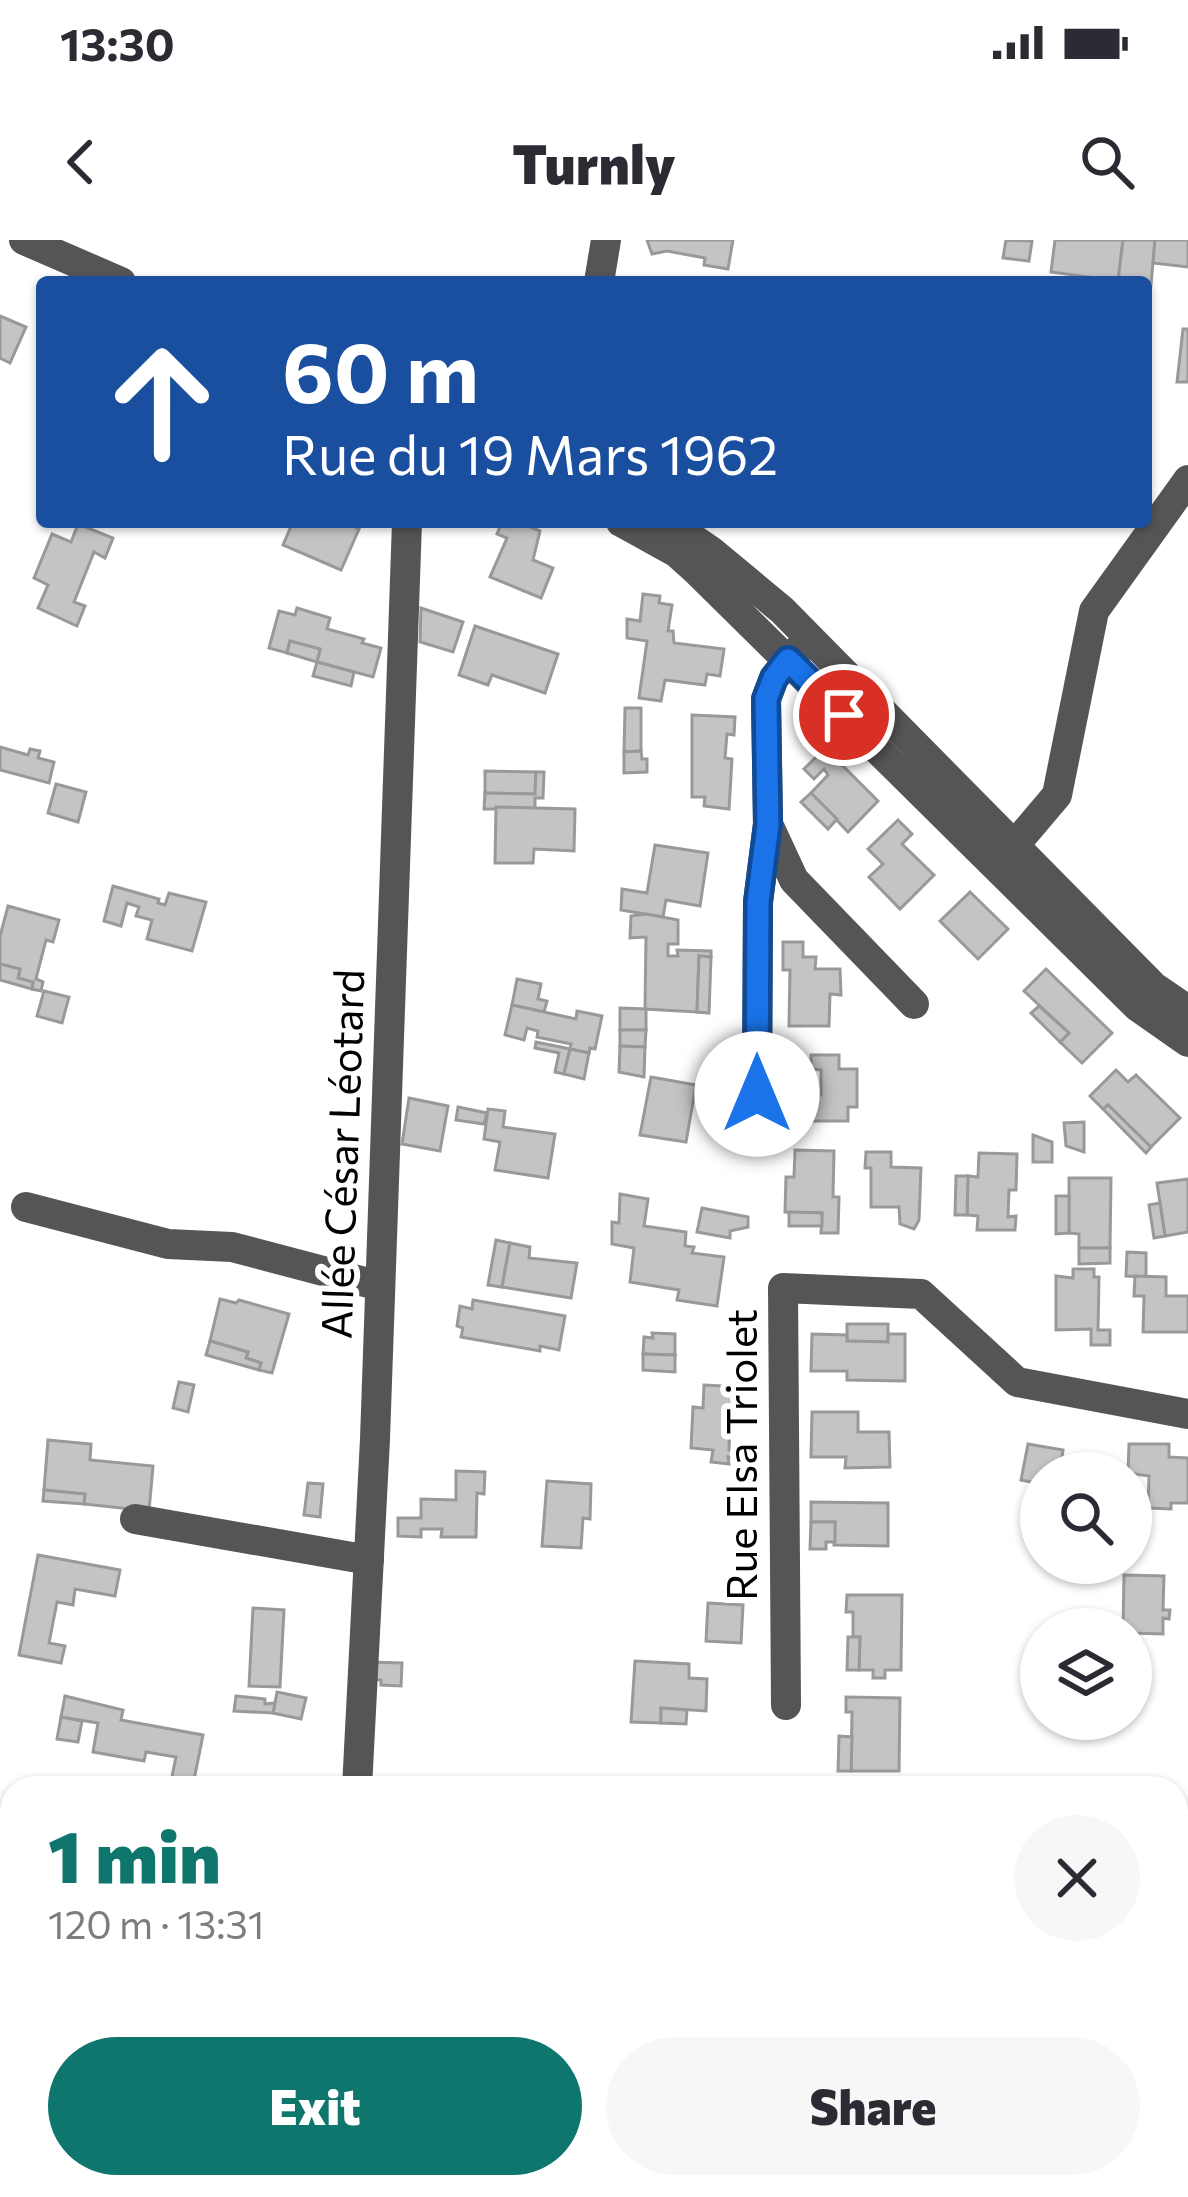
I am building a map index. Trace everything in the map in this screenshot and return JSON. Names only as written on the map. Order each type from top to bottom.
[{"type":"street","points":[[24,240],[107,276]]},
{"type":"street","points":[[599,276],[606,240]]},
{"type":"street","points":[[0,251],[57,276]]},
{"type":"street","points":[[1006,855],[1057,795],[1094,610],[1188,480]]},
{"type":"street","name":"Allée César Léotard","points":[[358,1776],[407,528]]},
{"type":"street","points":[[632,528],[677,553],[788,660],[1006,855],[1154,987],[1188,1010]]},
{"type":"street","points":[[678,528],[810,637],[1138,1007],[1188,1042]]},
{"type":"street","points":[[757,1094],[758,902],[768,824],[766,699],[774,678],[810,637]]},
{"type":"street","points":[[768,824],[794,880],[914,1004]]},
{"type":"street","points":[[26,1207],[168,1244],[232,1247],[380,1286]]},
{"type":"street","name":"Rue Elsa Triolet","points":[[786,1705],[783,1288],[922,1294],[1017,1382],[1188,1414]]},
{"type":"street","points":[[135,1519],[369,1560]]},
{"type":"building","points":[[647,240],[733,240],[728,269],[704,265],[705,258],[667,251],[652,254]]},
{"type":"building","points":[[1006,240],[1032,241],[1029,261],[1003,258]]},
{"type":"building","points":[[1055,240],[1123,240],[1119,276],[1051,272]]},
{"type":"building","points":[[1123,240],[1155,240],[1152,276],[1119,276]]},
{"type":"building","points":[[1155,240],[1188,240],[1188,267],[1153,263]]},
{"type":"building","points":[[0,316],[26,327],[10,363],[0,358]]},
{"type":"building","points":[[1183,329],[1188,329],[1188,382],[1177,382]]},
{"type":"building","points":[[76,528],[113,538],[105,558],[94,552],[74,602],[85,606],[77,626],[38,608],[48,585],[34,578],[52,534],[71,542]]},
{"type":"building","points":[[290,528],[359,529],[341,570],[283,545]]},
{"type":"building","points":[[500,528],[540,531],[533,560],[553,568],[541,598],[490,577],[507,538],[497,534]]},
{"type":"building","points":[[643,594],[660,596],[659,603],[672,605],[668,631],[673,631],[674,643],[724,649],[720,676],[707,674],[705,685],[665,680],[661,701],[639,698],[647,641],[627,638],[627,619],[640,621]]},
{"type":"building","points":[[297,608],[330,618],[327,629],[381,648],[373,677],[317,662],[320,649],[290,641],[287,653],[269,648],[279,611],[295,615]]},
{"type":"building","points":[[421,608],[463,622],[453,652],[420,642]]},
{"type":"building","points":[[475,626],[558,654],[545,693],[492,675],[488,685],[459,675]]},
{"type":"building","points":[[290,641],[320,649],[317,662],[287,653]]},
{"type":"building","points":[[317,662],[354,672],[351,686],[313,676]]},
{"type":"building","points":[[625,708],[641,708],[641,751],[624,752]]},
{"type":"building","points":[[692,715],[735,717],[734,735],[727,734],[725,758],[732,759],[729,809],[704,806],[705,797],[692,797]]},
{"type":"building","points":[[0,747],[28,755],[30,749],[40,751],[38,758],[54,762],[49,783],[0,770]]},
{"type":"building","points":[[825,748],[878,801],[848,832],[811,793],[828,775],[824,769],[814,779],[804,769]]},
{"type":"building","points":[[641,751],[647,772],[624,773],[624,752]]},
{"type":"building","points":[[485,771],[536,772],[535,794],[485,793]]},
{"type":"building","points":[[536,772],[544,772],[543,798],[535,798],[535,809],[484,809],[485,793],[535,794]]},
{"type":"building","points":[[56,784],[86,792],[78,822],[48,813]]},
{"type":"building","points":[[811,793],[837,819],[828,829],[801,802]]},
{"type":"building","points":[[496,807],[575,809],[574,851],[534,849],[533,863],[495,863]]},
{"type":"building","points":[[898,820],[912,834],[902,844],[934,875],[900,909],[869,877],[883,864],[868,849]]},
{"type":"building","points":[[655,845],[708,853],[700,906],[666,900],[663,917],[621,910],[622,889],[647,893]]},
{"type":"building","points":[[113,886],[165,905],[169,893],[206,902],[192,951],[147,939],[152,920],[136,916],[139,907],[127,903],[121,926],[104,921]]},
{"type":"building","points":[[970,892],[1008,929],[978,959],[940,921]]},
{"type":"building","points":[[8,906],[59,920],[53,942],[46,940],[36,979],[43,982],[41,991],[32,989],[33,982],[18,978],[20,969],[0,964],[0,936]]},
{"type":"building","points":[[631,916],[678,920],[678,944],[668,944],[668,956],[678,956],[677,950],[711,951],[711,957],[699,956],[697,1012],[645,1009],[646,937],[630,938]]},
{"type":"building","points":[[783,942],[803,942],[803,957],[816,957],[815,969],[840,969],[841,995],[830,994],[829,1026],[789,1026],[790,970],[783,970]]},
{"type":"building","points":[[699,956],[711,957],[709,1013],[697,1012]]},
{"type":"building","points":[[0,964],[20,969],[18,978],[33,982],[32,989],[0,980]]},
{"type":"building","points":[[1046,969],[1112,1033],[1082,1063],[1060,1042],[1069,1033],[1024,991]]},
{"type":"building","points":[[517,979],[541,984],[538,999],[547,1001],[544,1012],[512,1005]]},
{"type":"building","points":[[44,991],[69,997],[62,1023],[37,1016]]},
{"type":"building","points":[[512,1005],[576,1019],[577,1011],[602,1016],[595,1049],[590,1048],[589,1053],[570,1049],[571,1044],[537,1037],[538,1031],[527,1028],[524,1040],[505,1035]]},
{"type":"building","points":[[1039,1006],[1069,1033],[1060,1042],[1031,1013]]},
{"type":"building","points":[[620,1008],[646,1009],[646,1030],[620,1030]]},
{"type":"building","points":[[620,1030],[646,1030],[645,1047],[620,1046]]},
{"type":"building","points":[[536,1042],[570,1049],[564,1074],[555,1072],[559,1053],[535,1048]]},
{"type":"building","points":[[620,1046],[645,1047],[644,1077],[619,1072]]},
{"type":"building","points":[[570,1049],[589,1053],[584,1079],[564,1074]]},
{"type":"building","points":[[811,1055],[839,1055],[839,1069],[857,1069],[857,1107],[848,1107],[848,1121],[812,1121],[811,1095],[821,1095],[821,1070],[811,1069]]},
{"type":"building","points":[[1116,1070],[1128,1082],[1136,1075],[1180,1118],[1151,1147],[1108,1105],[1103,1109],[1090,1096]]},
{"type":"building","points":[[651,1077],[696,1085],[686,1142],[640,1135]]},
{"type":"building","points":[[409,1098],[448,1106],[440,1151],[402,1144]]},
{"type":"building","points":[[1108,1105],[1151,1147],[1146,1153],[1103,1109]]},
{"type":"building","points":[[458,1107],[487,1113],[484,1124],[456,1120]]},
{"type":"building","points":[[488,1109],[505,1111],[503,1127],[555,1134],[548,1178],[495,1170],[500,1142],[484,1139]]},
{"type":"building","points":[[1084,1122],[1084,1152],[1066,1146],[1064,1123]]},
{"type":"building","points":[[1033,1135],[1052,1142],[1052,1162],[1033,1162]]},
{"type":"building","points":[[795,1150],[834,1151],[838,1233],[821,1233],[822,1213],[785,1212],[786,1177],[794,1177]]},
{"type":"building","points":[[866,1152],[891,1152],[891,1167],[921,1168],[919,1220],[914,1229],[900,1224],[899,1207],[871,1207]]},
{"type":"building","points":[[979,1153],[1017,1154],[1016,1190],[1009,1190],[1008,1217],[1016,1216],[1015,1230],[977,1230],[978,1216],[967,1215],[968,1176],[978,1177]]},
{"type":"building","points":[[956,1176],[968,1176],[967,1215],[955,1215]]},
{"type":"building","points":[[1069,1178],[1111,1178],[1110,1248],[1079,1248],[1079,1234],[1069,1233]]},
{"type":"building","points":[[1188,1179],[1188,1232],[1165,1236],[1157,1183]]},
{"type":"building","points":[[620,1194],[648,1199],[644,1226],[686,1232],[685,1246],[694,1247],[692,1253],[724,1257],[717,1306],[677,1300],[679,1290],[630,1282],[634,1248],[612,1244]]},
{"type":"building","points":[[1056,1196],[1069,1196],[1069,1233],[1056,1234]]},
{"type":"building","points":[[1160,1203],[1165,1236],[1154,1238],[1149,1205]]},
{"type":"building","points":[[702,1208],[748,1217],[748,1227],[730,1231],[730,1238],[697,1232]]},
{"type":"building","points":[[789,1212],[822,1213],[822,1226],[789,1226]]},
{"type":"building","points":[[496,1240],[510,1243],[502,1287],[488,1285]]},
{"type":"building","points":[[510,1243],[530,1247],[529,1258],[577,1263],[571,1298],[502,1287]]},
{"type":"building","points":[[1079,1248],[1110,1248],[1110,1263],[1079,1264]]},
{"type":"building","points":[[1127,1252],[1146,1253],[1146,1277],[1126,1276]]},
{"type":"building","points":[[1073,1269],[1094,1269],[1094,1277],[1099,1277],[1098,1330],[1110,1330],[1110,1345],[1091,1345],[1091,1329],[1056,1330],[1056,1276],[1073,1278]]},
{"type":"building","points":[[1135,1276],[1166,1277],[1166,1296],[1188,1296],[1188,1332],[1143,1332],[1144,1296],[1134,1296]]},
{"type":"building","points":[[220,1299],[289,1314],[272,1373],[259,1370],[261,1363],[246,1358],[248,1352],[210,1341]]},
{"type":"building","points":[[473,1300],[565,1316],[559,1350],[461,1337],[463,1328],[457,1326],[460,1306],[472,1309]]},
{"type":"building","points":[[847,1324],[888,1324],[888,1342],[847,1341]]},
{"type":"building","points":[[652,1333],[675,1334],[675,1355],[643,1354],[644,1337],[653,1338]]},
{"type":"building","points":[[812,1334],[888,1342],[888,1334],[905,1334],[905,1381],[847,1380],[847,1371],[811,1371]]},
{"type":"building","points":[[210,1341],[248,1352],[246,1358],[261,1363],[259,1370],[206,1355]]},
{"type":"building","points":[[643,1354],[675,1355],[675,1372],[643,1370]]},
{"type":"building","points":[[179,1382],[194,1385],[188,1412],[173,1408]]},
{"type":"building","points":[[704,1385],[741,1387],[738,1423],[730,1422],[729,1450],[736,1450],[736,1458],[728,1457],[729,1464],[711,1462],[713,1450],[691,1448],[693,1407],[703,1408]]},
{"type":"building","points":[[812,1412],[858,1412],[858,1432],[889,1432],[890,1467],[845,1468],[846,1457],[811,1457]]},
{"type":"building","points":[[48,1440],[91,1444],[90,1460],[153,1466],[149,1511],[84,1504],[85,1494],[44,1490]]},
{"type":"building","points":[[1028,1444],[1063,1450],[1063,1452],[1026,1452]]},
{"type":"building","points":[[1129,1444],[1169,1444],[1169,1457],[1188,1458],[1188,1503],[1152,1508],[1152,1452],[1129,1452]]},
{"type":"building","points":[[456,1471],[485,1472],[484,1494],[477,1493],[476,1537],[441,1537],[442,1529],[421,1529],[421,1537],[398,1536],[398,1518],[421,1518],[421,1499],[456,1500]]},
{"type":"building","points":[[547,1481],[591,1484],[590,1519],[583,1518],[581,1548],[542,1546]]},
{"type":"building","points":[[308,1483],[323,1484],[320,1517],[304,1515]]},
{"type":"building","points":[[44,1490],[85,1494],[84,1504],[43,1501]]},
{"type":"building","points":[[811,1502],[888,1503],[888,1546],[834,1545],[835,1522],[811,1522]]},
{"type":"building","points":[[811,1522],[835,1522],[835,1542],[826,1542],[826,1549],[810,1549]]},
{"type":"building","points":[[38,1555],[120,1570],[115,1596],[75,1589],[73,1605],[57,1602],[49,1643],[65,1646],[61,1663],[19,1655]]},
{"type":"building","points":[[1152,1576],[1164,1576],[1163,1610],[1170,1610],[1169,1619],[1163,1618],[1163,1634],[1152,1634],[1152,1608],[1123,1608],[1124,1584],[1152,1584]]},
{"type":"building","points":[[847,1595],[902,1595],[901,1670],[885,1670],[885,1678],[873,1678],[873,1670],[859,1670],[860,1637],[853,1637]]},
{"type":"building","points":[[708,1603],[743,1605],[741,1643],[706,1641]]},
{"type":"building","points":[[253,1608],[284,1610],[280,1687],[249,1686]]},
{"type":"building","points":[[848,1637],[860,1637],[859,1670],[847,1670]]},
{"type":"building","points":[[635,1661],[689,1664],[689,1678],[707,1679],[706,1711],[661,1708],[661,1723],[631,1722]]},
{"type":"building","points":[[366,1662],[402,1663],[401,1686],[365,1679]]},
{"type":"building","points":[[277,1692],[306,1698],[301,1719],[273,1713]]},
{"type":"building","points":[[65,1696],[123,1710],[121,1720],[203,1735],[195,1776],[172,1776],[176,1757],[146,1752],[144,1761],[93,1752],[98,1723],[61,1717]]},
{"type":"building","points":[[236,1696],[275,1703],[273,1713],[234,1711]]},
{"type":"building","points":[[846,1697],[900,1698],[899,1771],[851,1771],[852,1712],[846,1712]]},
{"type":"building","points":[[661,1708],[687,1710],[686,1724],[661,1723]]},
{"type":"building","points":[[61,1717],[82,1721],[78,1742],[57,1739]]},
{"type":"building","points":[[839,1736],[852,1737],[851,1771],[838,1771]]},
{"type":"route","points":[[757,1094],[758,902],[768,824],[766,699],[788,660],[844,715]]}]
